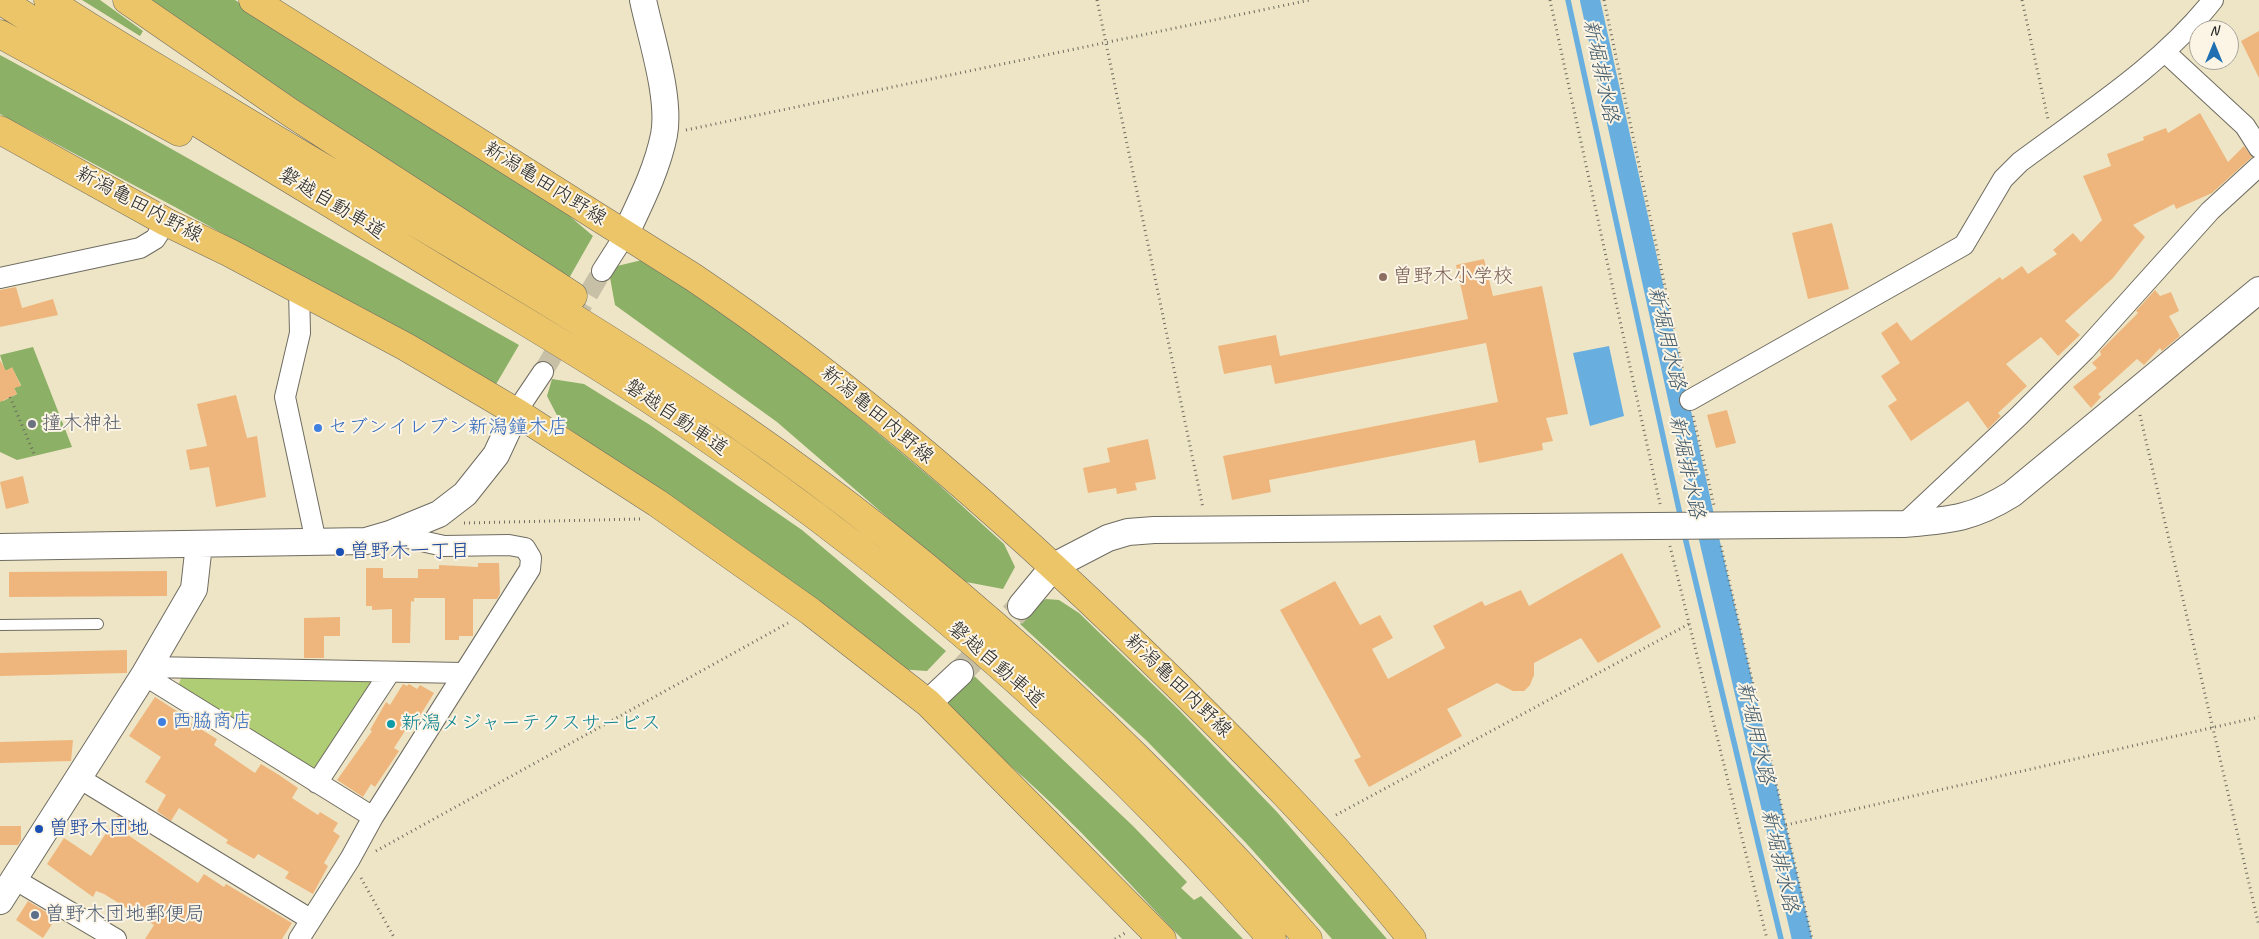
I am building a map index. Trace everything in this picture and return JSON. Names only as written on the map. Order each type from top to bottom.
[{"type":"main road","name":"磐越自動車道","points":[[0,0],[122,78],[560,342],[724,450],[892,576],[1066,727],[1135,794],[1242,904],[1272,939]]},
{"type":"main road","name":"磐越自動車道","points":[[48,0],[326,170],[570,315],[739,426],[911,556],[1010,637],[1151,769],[1255,878],[1308,939]]},
{"type":"main road","points":[[127,0],[291,113],[669,359],[739,426]]},
{"type":"main road","name":"新潟亀田内野線","points":[[253,0],[625,234],[757,320],[872,408],[1054,566],[1258,764],[1316,826],[1412,939]]},
{"type":"main road","points":[[0,34],[304,201],[479,294]]},
{"type":"main road","name":"新潟亀田内野線","points":[[0,130],[166,222],[406,347],[516,412],[657,503],[811,612],[928,703],[1162,939]]},
{"type":"street","points":[[602,271],[625,234],[648,185],[664,135],[665,109],[662,86],[643,0]]},
{"type":"street","points":[[1690,400],[1964,245],[2003,179],[2020,162],[2166,52],[2194,24],[2213,0]]},
{"type":"street","points":[[2166,52],[2245,126],[2259,148]]},
{"type":"street","points":[[1904,524],[2019,416],[2085,350],[2210,211],[2259,166]]},
{"type":"street","points":[[0,278],[140,248],[155,239],[166,222]]},
{"type":"street","points":[[299,290],[300,334],[285,397],[316,542]]},
{"type":"street","points":[[1021,606],[1054,566],[1108,538],[1128,532],[1208,529],[1904,524],[1956,519],[1988,509],[2012,494],[2259,290]]},
{"type":"street","points":[[0,547],[366,541],[390,534],[439,514],[465,494],[496,455],[516,412],[543,372]]},
{"type":"street","points":[[299,939],[350,859],[373,817],[530,569],[531,558],[525,548],[509,545],[444,546],[390,534]]},
{"type":"street","points":[[0,901],[146,671],[194,589],[199,544]]},
{"type":"street","points":[[146,671],[463,673]]},
{"type":"street","points":[[146,671],[317,783],[373,817]]},
{"type":"street","points":[[317,783],[390,672]]},
{"type":"street","points":[[928,703],[960,673]]},
{"type":"street","points":[[79,778],[310,920]]},
{"type":"street","points":[[14,879],[116,939]]},
{"type":"lane","points":[[0,625],[98,624]]},
{"type":"path","points":[[1097,0],[1208,529]]},
{"type":"path","points":[[664,135],[1310,0]]},
{"type":"path","points":[[1550,0],[1665,526],[1766,939]]},
{"type":"path","points":[[1604,0],[1714,503],[1716,525],[1812,939]]},
{"type":"path","points":[[2022,0],[2052,138]]},
{"type":"path","points":[[2131,396],[2140,414],[2259,926]]},
{"type":"path","points":[[10,397],[35,456]]},
{"type":"path","points":[[461,523],[647,519]]},
{"type":"path","points":[[395,939],[350,859],[384,848],[779,627],[811,612]]},
{"type":"path","points":[[1316,826],[1689,624]]},
{"type":"path","points":[[1786,825],[2259,718]]},
{"type":"green space","points":[[82,0],[100,0],[143,31],[140,36]]},
{"type":"green space","points":[[152,0],[235,0],[559,207],[593,236],[568,280],[219,48]]},
{"type":"green space","points":[[0,55],[129,125],[519,345],[495,386],[175,207],[0,114]]},
{"type":"green space","points":[[642,260],[742,325],[818,383],[937,483],[1004,544],[1015,567],[1003,589],[961,581],[777,422],[615,305],[609,272],[613,267]]},
{"type":"green space","name":"撞木神社","points":[[33,347],[72,447],[17,460],[0,452],[0,395],[3,401],[17,394],[14,388],[21,385],[12,368],[5,371],[0,355]]},
{"type":"green space","points":[[552,379],[584,384],[650,425],[802,530],[946,651],[927,671],[898,669],[561,423],[547,396]]},
{"type":"green space","points":[[1046,599],[1059,600],[1079,613],[1179,710],[1277,812],[1387,939],[1332,939],[1246,843],[1147,741],[1020,624],[1035,606]]},
{"type":"green space","points":[[970,672],[1133,826],[1187,882],[1181,888],[1194,900],[1201,896],[1243,939],[1182,939],[1094,845],[1048,800],[961,724],[955,716],[948,699]]},
{"type":"green space","points":[[181,678],[372,680],[317,767],[306,769],[177,689]]},
{"type":"water","points":[[1609,346],[1624,416],[1590,426],[1573,353]]},
{"type":"building","points":[[2259,31],[2259,78],[2241,41]]},
{"type":"building","points":[[2200,113],[2228,162],[2244,146],[2252,157],[2212,193],[2176,209],[2174,204],[2133,225],[2145,237],[2113,278],[2065,321],[2080,335],[2058,356],[2041,337],[2006,364],[2027,386],[1998,413],[2001,416],[1988,429],[1968,401],[1911,441],[1888,406],[1897,400],[1881,376],[1900,363],[1881,333],[1897,322],[1911,341],[2000,277],[2002,280],[2022,266],[2028,274],[2057,254],[2053,250],[2073,233],[2081,242],[2102,220],[2083,176],[2111,166],[2107,154],[2144,140],[2143,137],[2166,128],[2168,133]]},
{"type":"building","points":[[1832,223],[1849,289],[1808,299],[1792,233]]},
{"type":"building","points":[[1484,259],[1493,296],[1542,286],[1568,414],[1546,418],[1553,441],[1542,443],[1543,450],[1479,463],[1475,440],[1269,480],[1271,492],[1232,500],[1223,456],[1498,402],[1486,343],[1275,384],[1271,365],[1224,374],[1218,346],[1276,335],[1280,356],[1468,319],[1456,265]]},
{"type":"building","points":[[16,287],[22,308],[53,299],[58,315],[0,327],[0,290]]},
{"type":"building","points":[[2155,290],[2160,296],[2171,292],[2179,311],[2169,316],[2180,336],[2162,351],[2160,348],[2144,365],[2137,359],[2098,394],[2101,397],[2091,408],[2073,387],[2097,368],[2092,363],[2101,355],[2100,351],[2138,313],[2136,311]]},
{"type":"building","points":[[0,360],[6,371],[12,367],[21,386],[14,388],[17,394],[0,402]]},
{"type":"building","points":[[236,395],[247,438],[257,436],[266,497],[216,507],[209,467],[190,470],[186,450],[207,446],[197,404]]},
{"type":"building","points":[[1727,410],[1736,443],[1716,448],[1707,415]]},
{"type":"building","points":[[1148,439],[1156,479],[1135,483],[1137,490],[1117,494],[1116,488],[1088,493],[1083,468],[1110,462],[1107,448]]},
{"type":"building","points":[[23,476],[29,503],[6,509],[0,482]]},
{"type":"building","points":[[1622,553],[1661,627],[1598,663],[1581,638],[1534,663],[1534,675],[1530,685],[1524,691],[1513,691],[1497,683],[1447,709],[1462,736],[1369,787],[1354,760],[1361,757],[1280,610],[1335,581],[1360,625],[1380,615],[1393,638],[1372,649],[1388,679],[1445,648],[1433,626],[1482,601],[1485,606],[1521,590],[1529,606]]},
{"type":"building","points":[[478,563],[499,563],[500,593],[497,599],[473,599],[473,636],[459,636],[459,640],[445,640],[445,598],[414,598],[414,602],[411,601],[410,643],[392,643],[392,609],[372,610],[372,606],[366,606],[366,568],[383,568],[383,578],[418,578],[418,569],[439,569],[439,565],[478,567]]},
{"type":"building","points":[[167,571],[167,596],[9,597],[9,572]]},
{"type":"building","points":[[340,617],[340,636],[324,636],[324,658],[304,658],[304,618]]},
{"type":"building","points":[[127,650],[127,673],[0,676],[0,653]]},
{"type":"building","points":[[403,684],[407,686],[409,684],[417,689],[420,685],[434,693],[418,719],[414,717],[394,748],[399,751],[375,787],[371,784],[363,797],[337,780],[372,731],[370,730],[386,702],[390,705]]},
{"type":"building","points":[[155,697],[186,717],[184,719],[217,739],[214,745],[255,773],[261,764],[298,788],[292,798],[318,815],[320,812],[338,823],[333,831],[340,836],[324,863],[328,866],[313,894],[285,878],[289,872],[258,854],[254,859],[226,843],[228,840],[179,808],[171,821],[157,811],[166,795],[145,782],[161,757],[129,736]]},
{"type":"building","points":[[73,740],[71,761],[0,763],[0,742]]},
{"type":"building","points":[[118,815],[134,825],[128,835],[198,883],[204,874],[224,887],[226,884],[292,923],[282,939],[145,939],[154,925],[104,894],[96,891],[93,897],[47,864],[64,838],[91,856]]},
{"type":"building","points":[[0,826],[21,826],[21,840],[18,845],[0,845]]},
{"type":"building","points":[[28,901],[56,918],[43,938],[16,920]]},
{"type":"waterway","name":"新堀排水路","points":[[1568,0],[1681,519]]},
{"type":"waterway","name":"新堀用水路","points":[[1590,0],[1710,543],[1802,939]]},
{"type":"waterway","name":"新堀排水路","points":[[1684,533],[1781,939]]},
{"type":"tunnel","points":[[543,372],[602,271]]},
{"type":"tunnel","points":[[960,673],[1021,606]]},
{"type":"place","name":"曽野木小学校","points":[[1383,277]]},
{"type":"place","name":"撞木神社","points":[[32,424]]},
{"type":"place","name":"セブンイレブン新潟鐘木店","points":[[318,428]]},
{"type":"place","name":"曽野木一丁目","points":[[340,552]]},
{"type":"place","name":"西脇商店","points":[[162,722]]},
{"type":"place","name":"新潟メジャーテクスサービス","points":[[391,724]]},
{"type":"place","name":"曽野木団地","points":[[39,829]]},
{"type":"place","name":"曽野木団地郵便局","points":[[35,915]]}]
